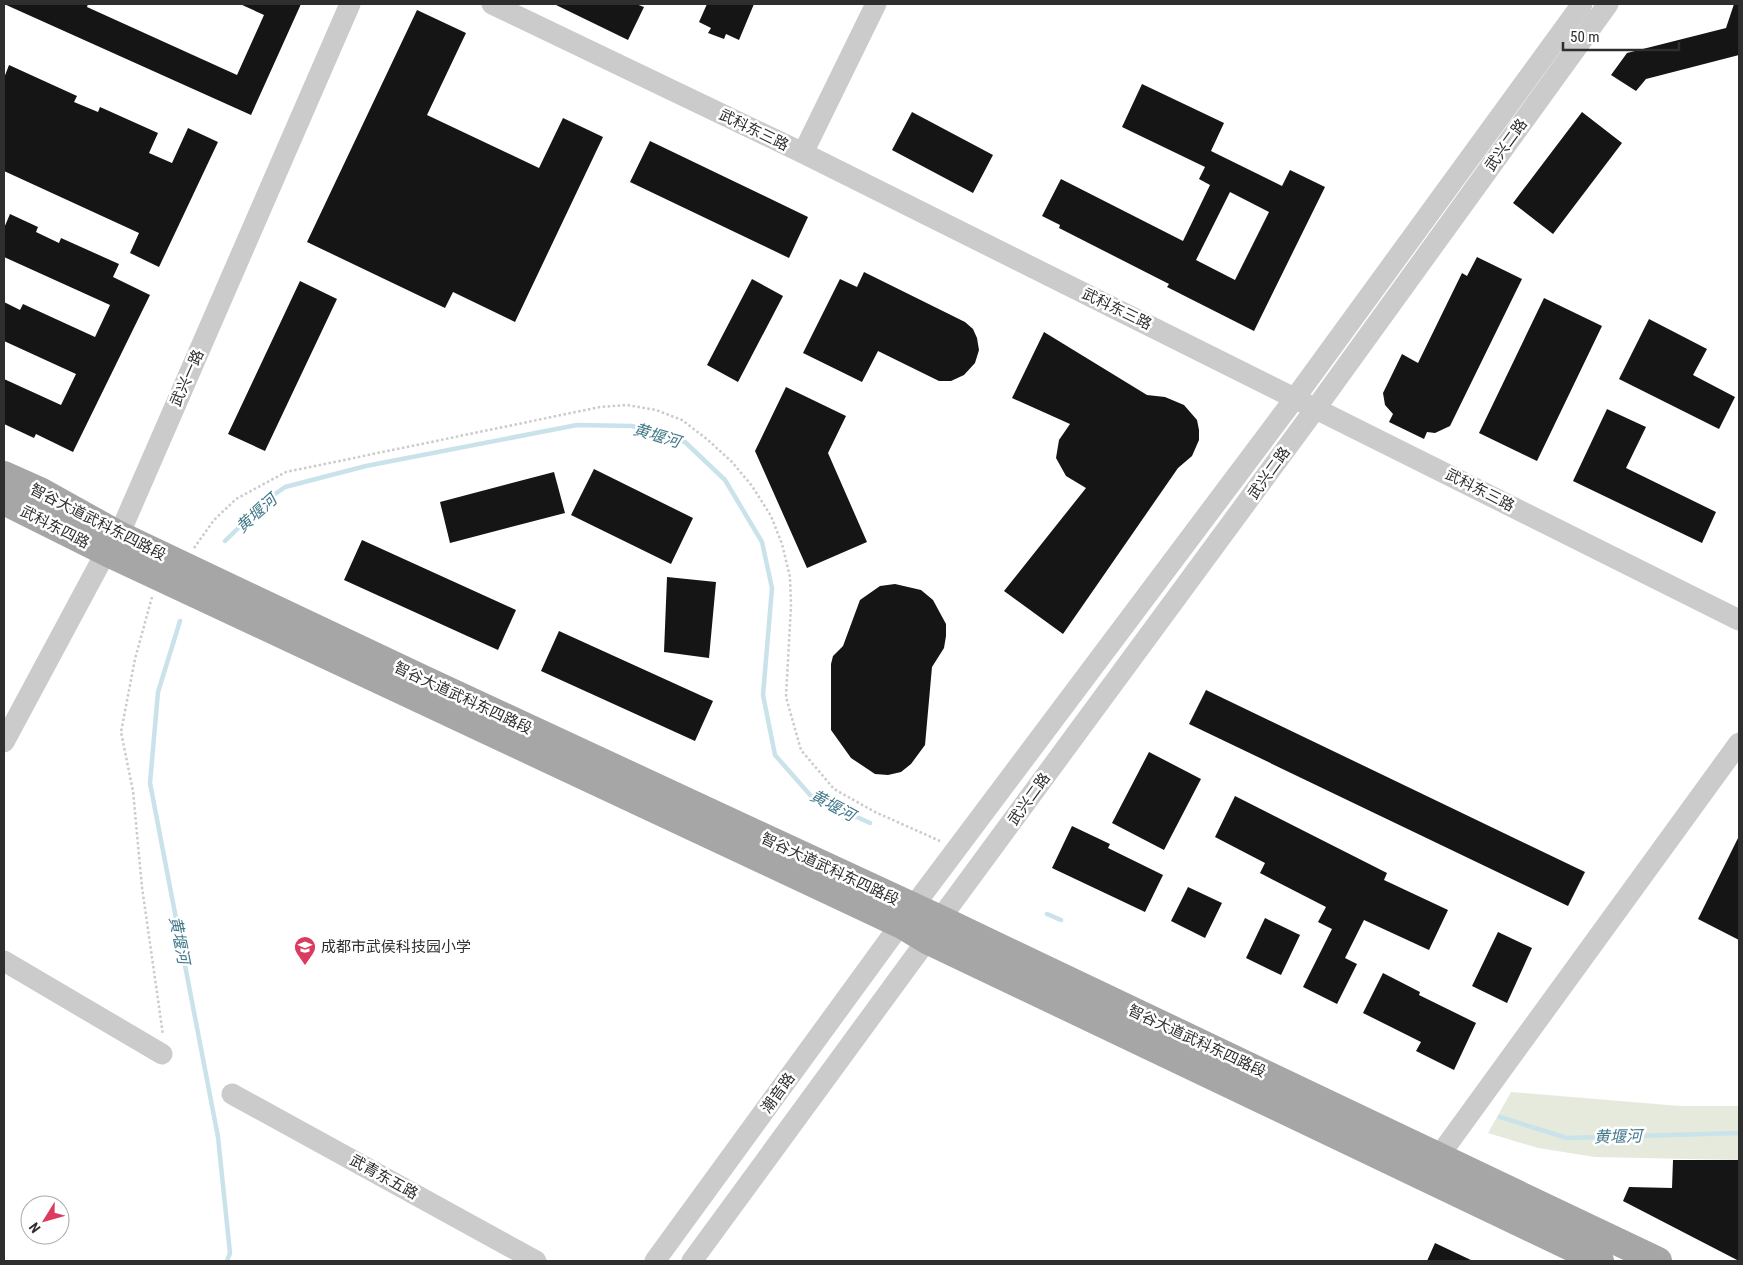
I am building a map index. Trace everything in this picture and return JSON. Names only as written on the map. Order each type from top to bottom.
[{"type":"main road","name":"智谷大道武科东四路段","points":[[4,475],[40,491],[158,576],[907,916]]},
{"type":"main road","name":"武科东四路","points":[[4,501],[39,520],[112,543]]},
{"type":"main road","name":"智谷大道武科东四路段","points":[[112,543],[182,565],[907,916],[1600,1261]]},
{"type":"main road","name":"智谷大道武科东四路段","points":[[933,930],[1439,1156],[1658,1261]]},
{"type":"street","name":"武兴一路","points":[[4,742],[112,543],[350,4]]},
{"type":"street","name":"武科东三路","points":[[492,4],[803,153],[1739,620]]},
{"type":"street","points":[[803,153],[876,4]]},
{"type":"street","name":"潮音路","points":[[655,1261],[957,848],[1295,398],[1582,4]]},
{"type":"street","name":"武兴二路","points":[[933,930],[1316,408],[1608,4]]},
{"type":"street","points":[[4,468],[40,491]]},
{"type":"street","points":[[4,507],[39,520]]},
{"type":"street","points":[[1439,1156],[1739,743]]},
{"type":"street","name":"潮音路","points":[[692,1261],[933,930]]},
{"type":"street","points":[[4,961],[162,1054]]},
{"type":"street","name":"武青东五路","points":[[232,1094],[536,1261]]},
{"type":"path","points":[[182,565],[214,520],[236,499],[286,472],[600,407],[627,405],[656,410],[682,420],[708,440],[747,480],[771,516],[782,544],[790,577],[792,606],[786,697],[801,750],[834,789],[875,812],[957,848]]},
{"type":"path","points":[[158,576],[135,659],[121,732],[133,790],[142,887],[163,1032],[162,1054]]},
{"type":"shaded area","points":[[1511,1092],[1680,1106],[1739,1106],[1739,1160],[1595,1157],[1538,1148],[1488,1133]]},
{"type":"building","points":[[4,4],[88,4],[87,7],[237,75],[264,15],[240,4],[301,4],[251,115]]},
{"type":"building","points":[[554,4],[636,4],[644,7],[628,40]]},
{"type":"building","points":[[707,4],[754,4],[739,40],[726,34],[724,39],[708,33],[711,28],[699,22]]},
{"type":"building","points":[[1734,4],[1739,4],[1739,55],[1646,79],[1636,91],[1611,75],[1627,53],[1726,28]]},
{"type":"building","points":[[417,10],[466,33],[427,115],[539,168],[563,118],[603,137],[515,322],[453,292],[445,308],[307,242]]},
{"type":"building","points":[[9,65],[77,96],[74,102],[98,112],[100,107],[158,133],[149,153],[172,163],[188,128],[218,142],[159,267],[130,253],[139,233],[4,171],[4,78]]},
{"type":"building","points":[[1142,84],[1224,123],[1211,151],[1282,186],[1290,170],[1325,187],[1254,331],[1167,287],[1169,284],[1059,228],[1060,225],[1042,216],[1061,179],[1183,241],[1210,185],[1199,179],[1205,167],[1122,127]],"holes":[[[1230,192],[1269,212],[1235,280],[1196,260]]]},
{"type":"building","points":[[912,112],[993,155],[973,193],[892,150]]},
{"type":"building","points":[[1582,112],[1622,143],[1553,234],[1513,203]]},
{"type":"building","points":[[650,141],[808,217],[789,258],[630,182]]},
{"type":"building","points":[[10,214],[38,227],[36,232],[59,243],[61,238],[119,264],[113,277],[150,295],[73,452],[36,434],[34,438],[4,424],[4,379],[61,405],[76,374],[4,341],[4,302],[20,310],[23,304],[95,337],[110,305],[4,257],[4,228]]},
{"type":"building","points":[[1477,257],[1522,279],[1450,426],[1435,433],[1427,432],[1424,439],[1389,422],[1393,414],[1385,405],[1383,393],[1402,354],[1418,363],[1462,273],[1467,276]]},
{"type":"building","points":[[864,272],[965,322],[973,329],[979,350],[975,363],[964,375],[951,381],[939,381],[878,351],[862,382],[803,353],[840,279],[857,287]]},
{"type":"building","points":[[752,279],[783,296],[738,382],[707,365]]},
{"type":"building","points":[[300,281],[337,299],[265,451],[228,434]]},
{"type":"building","points":[[1544,298],[1602,326],[1537,461],[1479,433]]},
{"type":"building","points":[[1649,319],[1707,349],[1693,375],[1735,397],[1719,429],[1619,379]]},
{"type":"building","points":[[1044,332],[1147,395],[1165,397],[1184,405],[1197,420],[1199,430],[1199,440],[1192,456],[1178,468],[1063,634],[1004,591],[1086,488],[1066,476],[1056,458],[1059,440],[1070,424],[1012,398]]},
{"type":"building","points":[[786,387],[846,416],[828,453],[867,542],[807,568],[755,451]]},
{"type":"building","points":[[1607,409],[1646,427],[1626,468],[1716,512],[1702,543],[1573,481]]},
{"type":"building","points":[[594,469],[693,518],[671,564],[571,515]]},
{"type":"building","points":[[554,472],[565,513],[450,543],[440,502]]},
{"type":"building","points":[[362,540],[516,610],[498,650],[344,580]]},
{"type":"building","points":[[667,577],[716,582],[709,658],[664,652]]},
{"type":"building","points":[[895,584],[921,590],[933,600],[946,624],[946,636],[944,648],[932,667],[925,745],[911,764],[901,772],[888,775],[875,774],[851,758],[831,730],[831,664],[833,656],[843,646],[860,600],[880,586]]},
{"type":"building","points":[[559,631],[713,701],[695,741],[541,671]]},
{"type":"building","points":[[1206,690],[1585,872],[1568,906],[1189,724]]},
{"type":"building","points":[[1149,752],[1201,779],[1164,850],[1112,823]]},
{"type":"building","points":[[1235,796],[1387,873],[1384,880],[1448,910],[1429,950],[1364,920],[1345,958],[1357,964],[1337,1004],[1303,987],[1332,929],[1318,922],[1326,907],[1260,873],[1265,863],[1215,837]]},
{"type":"building","points":[[1072,826],[1110,844],[1108,848],[1163,875],[1145,912],[1052,868]]},
{"type":"building","points":[[1739,836],[1739,940],[1698,919]]},
{"type":"building","points":[[1188,887],[1222,903],[1205,938],[1171,921]]},
{"type":"building","points":[[1265,918],[1300,935],[1281,975],[1246,958]]},
{"type":"building","points":[[1498,932],[1532,948],[1507,1003],[1472,986]]},
{"type":"building","points":[[1383,973],[1420,992],[1419,995],[1476,1023],[1454,1070],[1416,1051],[1421,1042],[1363,1013]]},
{"type":"building","points":[[1673,1160],[1739,1160],[1739,1261],[1623,1201],[1629,1187],[1672,1188]]},
{"type":"building","points":[[1435,1243],[1473,1261],[1427,1261]]},
{"type":"waterway","name":"黄堰河","points":[[225,541],[268,499],[285,487],[366,466],[577,425],[632,426],[685,442],[725,480],[762,542],[772,588],[763,695],[775,755],[811,796],[870,823]]},
{"type":"waterway","name":"黄堰河","points":[[180,621],[158,692],[150,783],[218,1137],[230,1253],[227,1261]]},
{"type":"waterway","name":"黄堰河","points":[[1047,914],[1061,920]]},
{"type":"waterway","name":"黄堰河","points":[[1500,1117],[1567,1138],[1739,1133]]},
{"type":"place","name":"成都市武侯科技园小学","points":[[305,966]]}]
